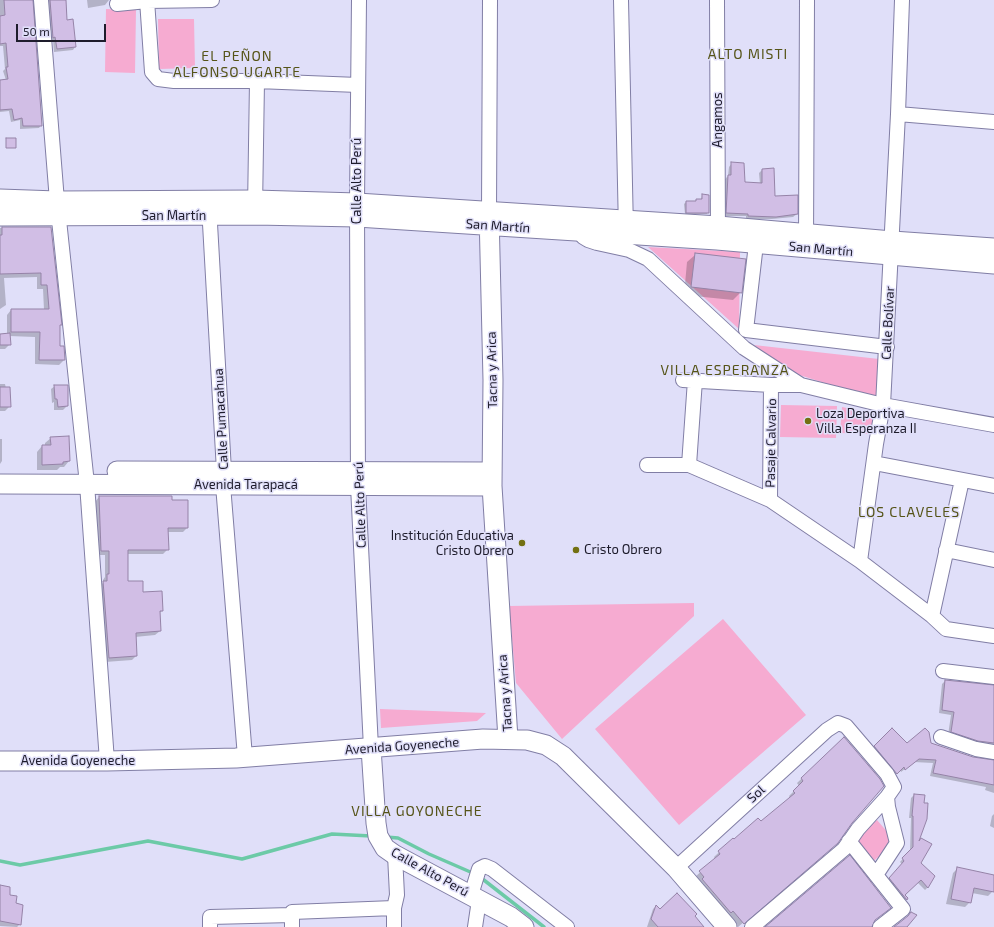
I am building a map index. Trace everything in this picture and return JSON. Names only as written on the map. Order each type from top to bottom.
[{"type":"street","points":[[41,0],[58,208],[87,478],[107,761]]},
{"type":"street","points":[[117,4],[147,1],[212,0]]},
{"type":"street","name":"Calle Alto Perú","points":[[359,0],[357,210],[358,479],[371,748],[378,836],[390,851],[476,886],[524,927]]},
{"type":"street","name":"Tacna y Arica","points":[[490,0],[490,218],[493,380],[492,479],[508,739]]},
{"type":"street","points":[[621,0],[626,228]]},
{"type":"street","name":"Angamos","points":[[717,0],[718,233]]},
{"type":"street","points":[[806,240],[807,0]]},
{"type":"street","name":"Calle Bolívar","points":[[860,561],[883,405],[898,114],[902,0]]},
{"type":"street","points":[[147,1],[152,72],[158,79],[174,81],[257,81],[358,85]]},
{"type":"street","points":[[255,208],[257,81]]},
{"type":"street","points":[[898,114],[994,122]]},
{"type":"street","name":"San Martín","points":[[0,200],[58,208],[255,208],[357,210],[490,218],[806,240],[891,248],[994,264]]},
{"type":"street","name":"San Martín","points":[[0,216],[58,208]]},
{"type":"street","name":"Calle Pumacahua","points":[[209,208],[224,478],[245,757]]},
{"type":"street","points":[[580,225],[583,237],[588,240],[629,250],[648,259],[744,348],[801,385]]},
{"type":"street","name":"San Martín","points":[[718,233],[756,244],[806,240]]},
{"type":"street","points":[[756,244],[746,330],[887,346]]},
{"type":"street","name":"San Martín","points":[[891,248],[994,248]]},
{"type":"street","points":[[689,465],[689,380],[772,385],[801,385],[883,405],[994,425]]},
{"type":"street","name":"Pasaje Calvario","points":[[770,500],[772,385]]},
{"type":"street","points":[[874,463],[994,486]]},
{"type":"street","points":[[647,464],[689,465],[770,500],[860,561],[932,616],[946,629],[994,636]]},
{"type":"street","name":"Avenida Tarapacá","points":[[0,471],[87,478]]},
{"type":"street","name":"Avenida Tarapacá","points":[[0,484],[87,478],[492,479]]},
{"type":"street","points":[[932,616],[962,480]]},
{"type":"street","points":[[946,550],[994,560]]},
{"type":"street","points":[[943,671],[994,677]]},
{"type":"street","name":"Sol","points":[[676,868],[827,730],[838,723],[846,726],[887,774],[894,787],[887,797]]},
{"type":"street","points":[[940,737],[976,750],[994,752]]},
{"type":"street","name":"Avenida Goyeneche","points":[[0,761],[107,761],[245,757],[483,739],[526,740],[546,745],[563,756],[676,868],[726,927]]},
{"type":"street","points":[[752,927],[844,849],[858,829],[887,797]]},
{"type":"street","points":[[876,875],[897,843],[887,797]]},
{"type":"street","points":[[849,842],[902,909],[880,927]]},
{"type":"street","points":[[390,851],[397,895],[394,908],[394,927]]},
{"type":"street","points":[[474,927],[476,886],[485,866],[492,869],[567,927]]},
{"type":"street","points":[[210,927],[210,917],[292,921],[292,912],[394,908]]},
{"type":"shaded area","points":[[106,9],[136,10],[135,73],[105,72]]},
{"type":"shaded area","points":[[158,19],[194,19],[195,68],[159,69]]},
{"type":"shaded area","points":[[648,247],[740,252],[739,329]]},
{"type":"shaded area","points":[[754,345],[879,359],[876,399],[796,374]]},
{"type":"shaded area","name":"Loza Deportiva Villa Esperanza II","points":[[781,405],[837,406],[836,438],[780,437]]},
{"type":"shaded area","points":[[842,407],[877,414],[874,434],[840,433]]},
{"type":"shaded area","points":[[694,603],[694,616],[562,739],[516,683],[509,606]]},
{"type":"shaded area","points":[[723,619],[806,715],[679,825],[595,729]]},
{"type":"shaded area","points":[[380,709],[486,713],[477,721],[381,728]]},
{"type":"shaded area","points":[[877,820],[896,842],[870,864],[851,842]]},
{"type":"building","points":[[4,0],[33,0],[42,126],[23,126],[22,118],[14,120],[12,109],[0,110],[0,80],[8,79],[6,67],[8,67],[6,43],[0,44],[0,16],[5,15]]},
{"type":"building","points":[[50,0],[66,0],[67,20],[73,19],[76,47],[57,49],[55,37],[53,38]]},
{"type":"building","points":[[6,138],[16,138],[16,148],[6,148]]},
{"type":"building","points":[[731,162],[744,163],[745,182],[762,183],[762,169],[774,168],[775,196],[798,195],[798,214],[776,217],[748,216],[748,214],[726,213],[728,175],[731,175]]},
{"type":"building","points":[[702,194],[709,195],[709,213],[686,213],[686,201],[696,201],[696,199],[702,199]]},
{"type":"building","points":[[2,227],[51,227],[62,325],[60,325],[60,346],[64,346],[65,360],[39,360],[40,332],[11,332],[11,309],[49,309],[47,285],[41,285],[41,273],[0,274],[0,235],[2,235]]},
{"type":"building","points":[[695,253],[746,259],[742,293],[691,287]]},
{"type":"building","points":[[10,333],[11,345],[0,345],[0,334]]},
{"type":"building","points":[[54,385],[68,385],[68,406],[58,407],[57,399],[55,399]]},
{"type":"building","points":[[0,387],[10,387],[11,407],[0,407]]},
{"type":"building","points":[[69,436],[70,461],[63,462],[63,464],[42,465],[42,445],[51,445],[50,437]]},
{"type":"building","points":[[99,496],[172,496],[172,500],[188,500],[188,528],[168,528],[169,550],[128,550],[128,581],[143,581],[143,592],[162,591],[163,611],[160,611],[161,631],[136,633],[137,656],[109,658],[103,581],[107,581],[107,574],[109,574],[109,551],[101,551]]},
{"type":"building","points":[[945,680],[994,685],[994,743],[978,741],[951,732],[954,712],[942,710]]},
{"type":"building","points":[[892,728],[907,743],[925,728],[929,732],[931,743],[973,757],[994,760],[994,785],[933,773],[936,760],[919,759],[905,770],[904,767],[897,774],[874,746]]},
{"type":"building","points":[[844,737],[880,779],[884,786],[852,823],[838,843],[744,924],[733,911],[731,913],[702,879],[704,877],[699,871],[720,854],[718,851],[733,838],[734,839],[758,818],[761,821],[795,793],[793,791],[803,781],[801,778]]},
{"type":"building","points":[[914,794],[925,795],[924,803],[928,803],[927,819],[919,841],[921,838],[932,844],[921,863],[935,876],[928,888],[921,880],[905,895],[908,898],[907,900],[889,878],[904,861],[902,858],[913,847],[912,816]]},
{"type":"building","points":[[850,855],[891,908],[875,920],[872,927],[765,927]]},
{"type":"building","points":[[957,867],[994,875],[994,892],[974,888],[971,903],[951,899]]},
{"type":"building","points":[[0,885],[10,887],[10,895],[17,896],[16,903],[23,905],[21,925],[0,921]]},
{"type":"building","points":[[677,893],[697,914],[695,916],[704,927],[658,927],[651,919],[656,905],[660,909]]},
{"type":"building","points":[[911,912],[917,915],[907,927],[894,927],[908,916]]},
{"type":"waterway","points":[[0,861],[20,865],[148,841],[242,859],[332,834],[371,836]]},
{"type":"waterway","points":[[386,837],[398,838],[429,854],[475,874]]},
{"type":"waterway","points":[[480,877],[544,927]]},
{"type":"place","name":"Loza Deportiva Villa Esperanza II","points":[[808,421]]},
{"type":"place","name":"Institución Educativa Cristo Obrero","points":[[522,543]]},
{"type":"place","name":"Cristo Obrero","points":[[576,550]]},
{"type":"district","name":"ALTO MISTI","points":[[748,54]]},
{"type":"district","name":"EL PEÑON ALFONSO UGARTE","points":[[237,64]]},
{"type":"district","name":"VILLA ESPERANZA","points":[[725,370]]},
{"type":"district","name":"LOS CLAVELES","points":[[909,512]]},
{"type":"district","name":"VILLA GOYONECHE","points":[[417,811]]}]
